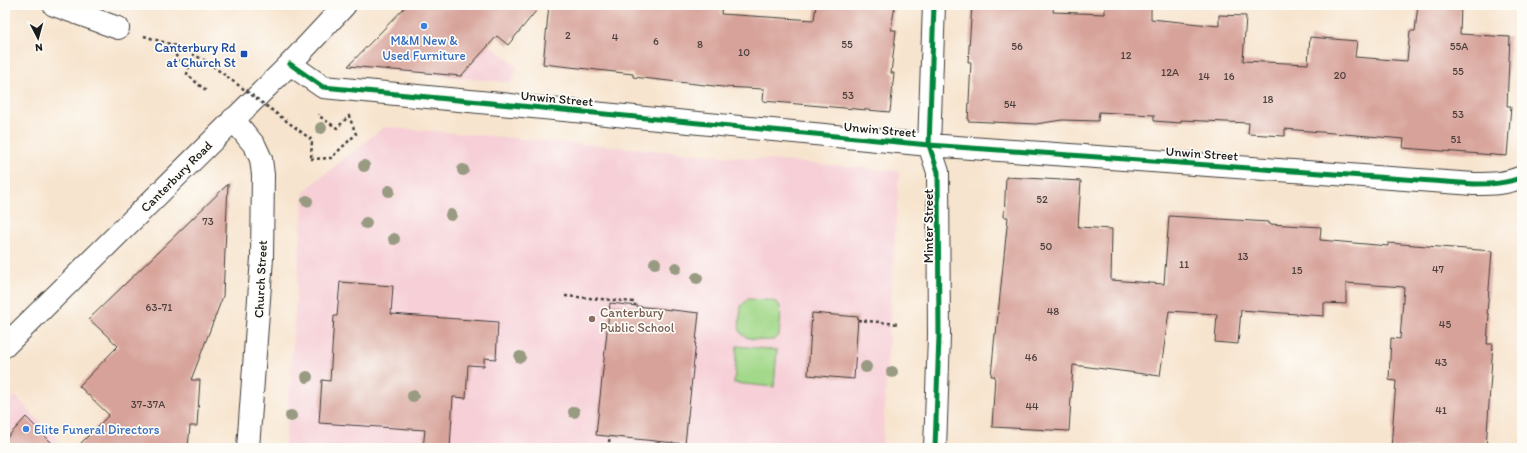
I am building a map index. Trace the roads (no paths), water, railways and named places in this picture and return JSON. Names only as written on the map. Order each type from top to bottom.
[{"type":"main road","points":[[54,5],[118,28]]},
{"type":"main road","name":"Minter Street","points":[[934,5],[929,145],[938,172],[939,336],[935,448]]},
{"type":"main road","name":"Canterbury Road","points":[[5,346],[290,64],[340,7]]},
{"type":"main road","name":"Unwin Street","points":[[290,64],[323,87],[929,145],[1474,184],[1494,185],[1511,182],[1522,177]]},
{"type":"main road","name":"Church Street","points":[[233,119],[255,146],[261,159],[263,175],[262,258],[248,448]]},
{"type":"place","name":"M&M New & Used Furniture","points":[[424,26]]},
{"type":"place","name":"Canterbury Rd at Church St","points":[[244,54]]},
{"type":"place","name":"Canterbury Public School","points":[[592,319]]},
{"type":"place","name":"Elite Funeral Directors","points":[[26,429]]}]
